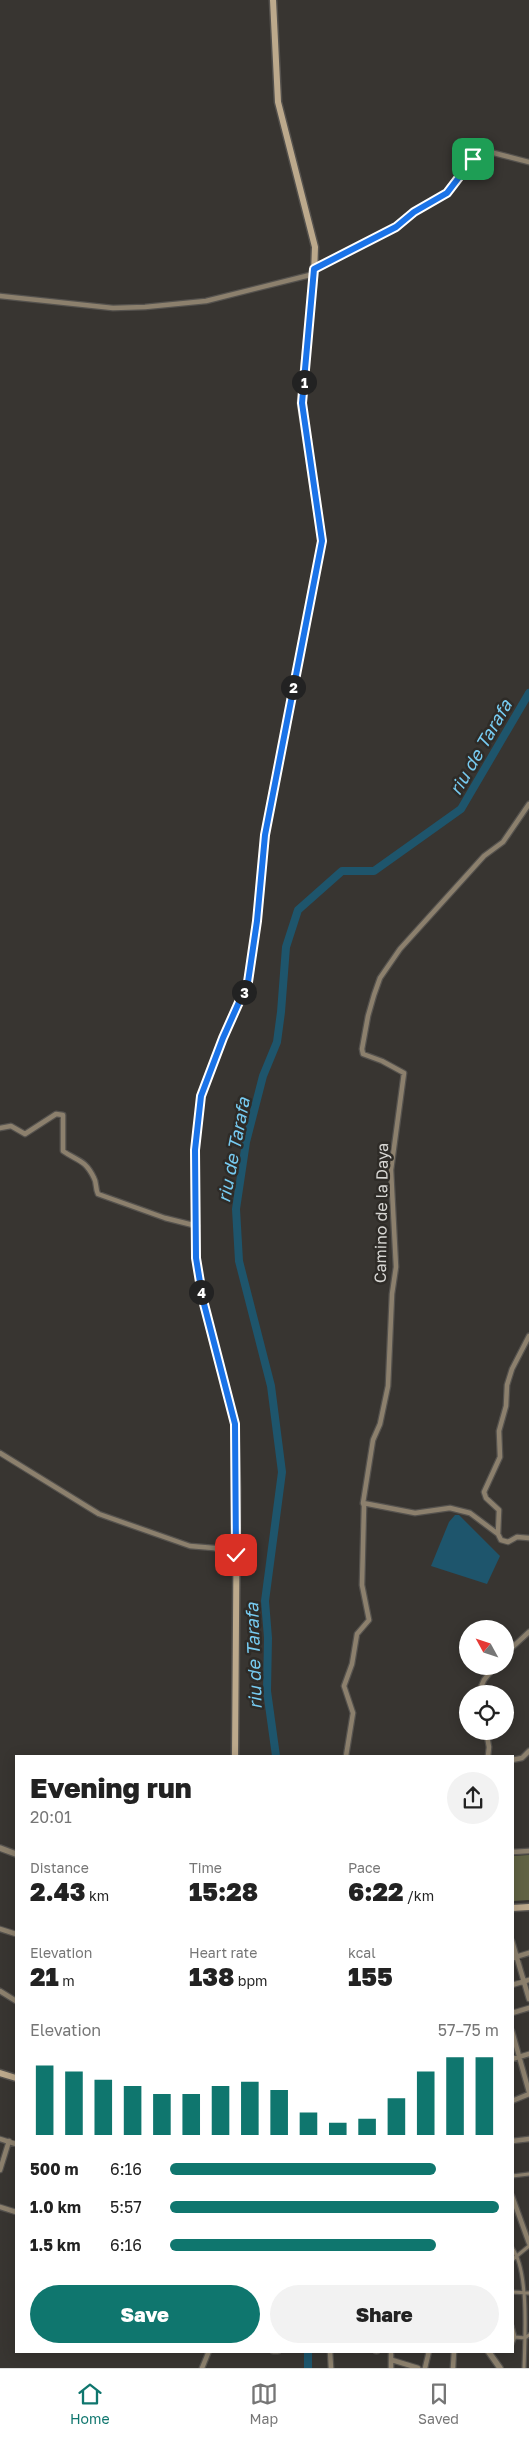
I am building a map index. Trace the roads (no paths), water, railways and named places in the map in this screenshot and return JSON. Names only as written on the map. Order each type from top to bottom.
[{"type":"main road","points":[[235,1755],[235,1424],[203,1300],[196,1258],[195,1150],[201,1096],[223,1038],[248,982],[257,921],[265,835],[322,541],[302,403],[315,247],[278,102],[272,0]]},
{"type":"main road","points":[[514,1907],[529,1907]]},
{"type":"main road","points":[[0,2071],[15,2076]]},
{"type":"street","points":[[0,296],[113,308],[206,301],[314,272],[396,227],[414,212],[447,193],[466,165],[480,154],[490,152],[529,162]]},
{"type":"street","name":"Camino de la Daya","points":[[346,1755],[353,1713],[344,1686],[352,1664],[357,1634],[369,1620],[362,1585],[364,1506],[362,1503],[373,1440],[380,1424],[388,1386],[392,1294],[396,1267],[391,1170],[404,1073],[382,1061],[363,1054],[362,1049],[368,1016],[380,978],[400,949],[484,856],[503,842],[529,804]]},
{"type":"street","points":[[0,1128],[11,1126],[25,1134],[56,1114],[63,1115],[63,1151],[78,1158],[86,1166],[94,1178],[98,1194],[165,1218],[197,1226]]},
{"type":"street","points":[[498,1534],[499,1510],[486,1498],[484,1492],[500,1457],[499,1431],[506,1406],[507,1385],[512,1369],[529,1336]]},
{"type":"street","points":[[0,1452],[99,1514],[190,1546],[214,1548],[236,1555]]},
{"type":"street","points":[[362,1503],[415,1513],[450,1508],[470,1513],[498,1534],[501,1540],[508,1542],[517,1537],[529,1538]]},
{"type":"street","points":[[514,1646],[529,1632]]},
{"type":"street","points":[[488,1740],[488,1755]]},
{"type":"street","points":[[514,1760],[522,1758],[529,1751]]},
{"type":"street","points":[[0,1848],[15,1854]]},
{"type":"street","points":[[514,1852],[529,1851]]},
{"type":"street","points":[[0,1929],[15,1934]]},
{"type":"street","points":[[529,1953],[515,1958],[526,1981],[529,1999]]},
{"type":"street","points":[[0,1991],[15,1999]]},
{"type":"street","points":[[514,2012],[529,2008]]},
{"type":"street","points":[[514,2038],[529,2093],[514,2099]]},
{"type":"street","points":[[514,2058],[529,2054]]},
{"type":"street","points":[[0,2139],[15,2144]]},
{"type":"street","points":[[514,2141],[529,2140]]},
{"type":"street","points":[[0,2170],[9,2141]]},
{"type":"street","points":[[514,2176],[529,2174]]},
{"type":"street","points":[[514,2202],[529,2244],[514,2259]]},
{"type":"street","points":[[0,2207],[15,2212]]},
{"type":"street","points":[[514,2250],[519,2255],[527,2292],[524,2368]]},
{"type":"street","points":[[514,2292],[527,2292]]},
{"type":"street","points":[[514,2333],[515,2337],[525,2338],[529,2335]]},
{"type":"street","points":[[202,2368],[208,2353]]},
{"type":"street","points":[[330,2353],[332,2368]]},
{"type":"street","points":[[425,2368],[429,2353]]},
{"type":"street","points":[[453,2368],[454,2353]]},
{"type":"street","points":[[489,2353],[500,2368]]},
{"type":"street","points":[[390,2354],[389,2359],[392,2360],[391,2368]]},
{"type":"street","points":[[392,2360],[418,2368]]},
{"type":"water","points":[[455,1515],[459,1515],[500,1556],[487,1584],[431,1566],[449,1522]]},
{"type":"waterway","name":"riu de Tarafa","points":[[276,1755],[267,1691],[268,1638],[265,1601],[282,1472],[271,1386],[239,1261],[236,1209],[246,1142],[263,1076],[277,1042],[286,947],[298,910],[342,871],[374,871],[461,809],[529,693]]},
{"type":"waterway","name":"riu de Tarafa","points":[[308,2353],[308,2368]]}]
